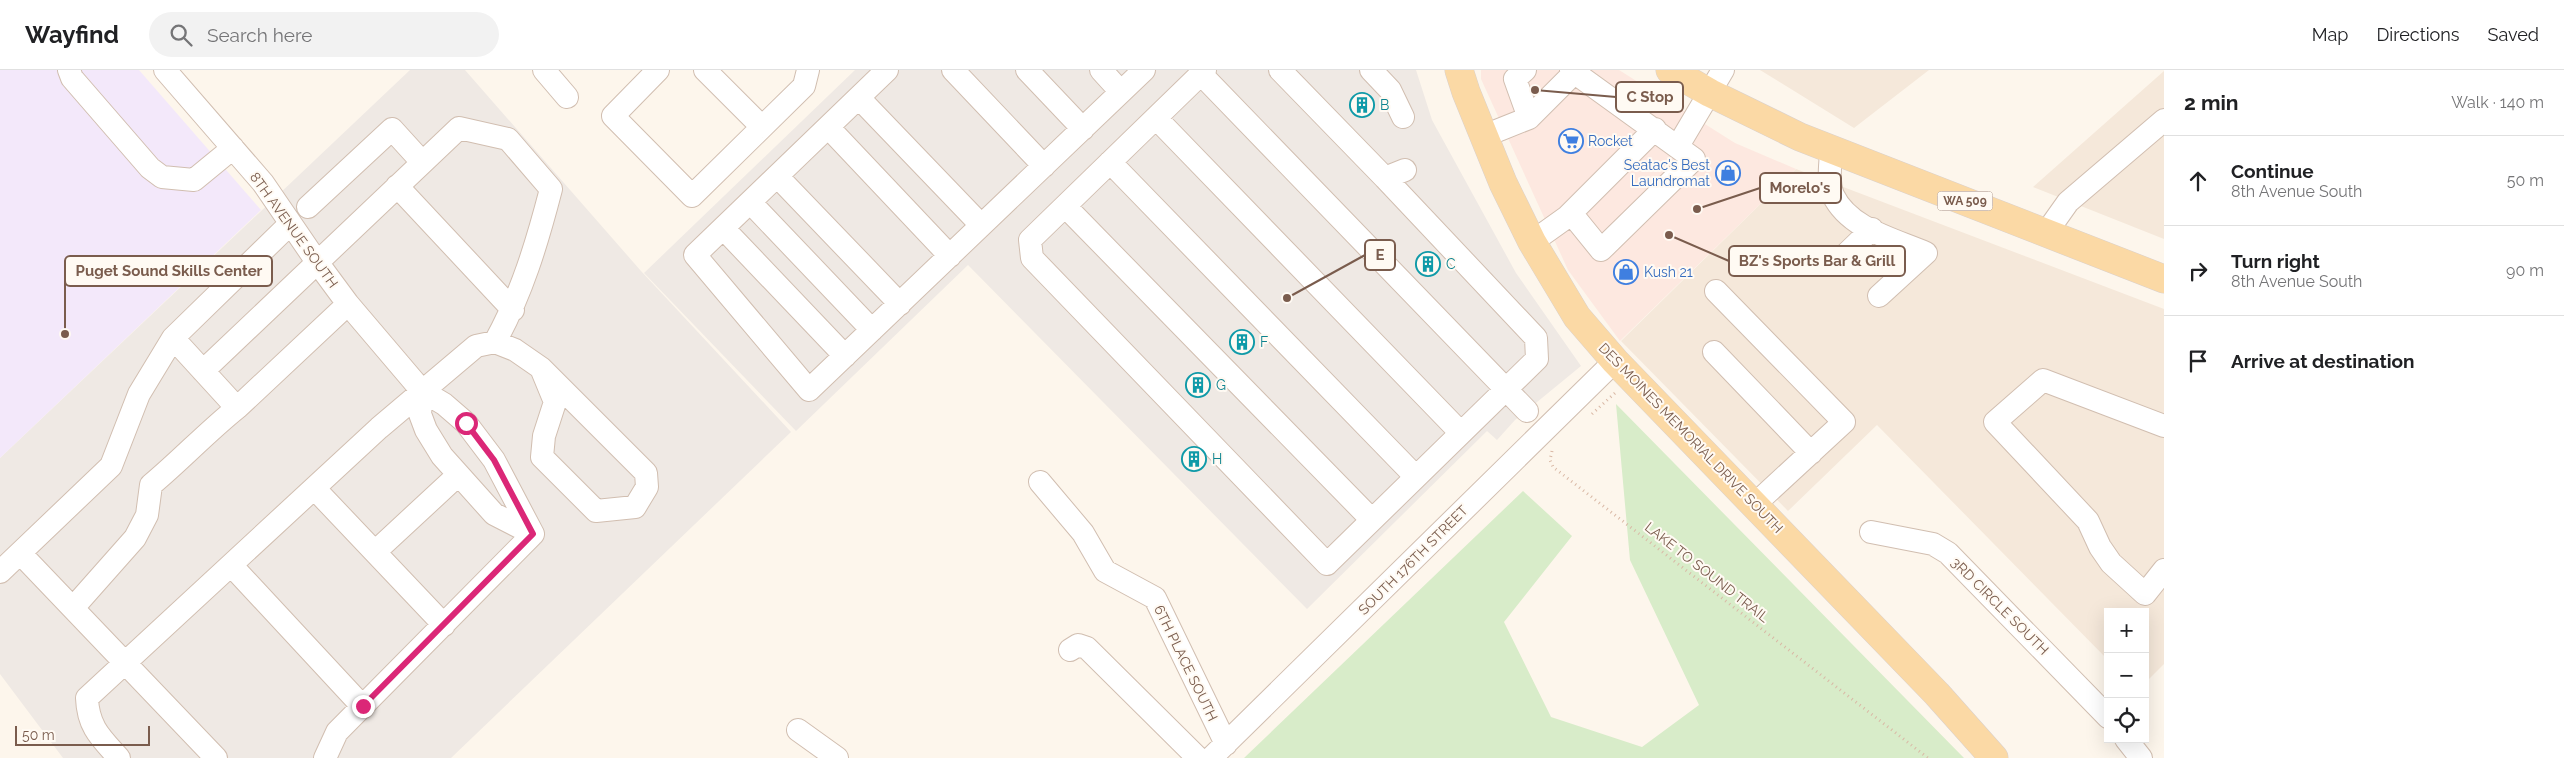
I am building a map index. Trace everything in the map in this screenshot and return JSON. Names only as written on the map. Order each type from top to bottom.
[{"type":"main road","name":"WA 509","points":[[1670,70],[1767,122],[1831,149],[2164,279]]},
{"type":"main road","name":"DES MOINES MEMORIAL DRIVE SOUTH","points":[[1465,77],[1484,136],[1503,183],[1532,242],[1577,317],[1615,361],[1937,694],[1994,758]]},
{"type":"street","points":[[69,70],[72,78],[137,153],[162,177],[194,180],[233,148]]},
{"type":"street","name":"8TH AVENUE SOUTH","points":[[165,70],[262,183],[348,304],[422,391],[444,404],[466,423],[483,445],[513,492],[533,534]]},
{"type":"street","points":[[544,70],[567,97]]},
{"type":"street","points":[[658,70],[612,116],[692,196],[804,86],[808,70]]},
{"type":"street","points":[[705,70],[762,127]]},
{"type":"street","points":[[887,70],[695,255],[809,390],[1144,70]]},
{"type":"street","points":[[953,70],[1044,166]]},
{"type":"street","points":[[1027,70],[1083,129]]},
{"type":"street","points":[[1101,70],[1122,92]]},
{"type":"street","points":[[1280,70],[1395,174],[1536,338],[1537,359],[1506,389],[1327,564],[1032,258],[1030,240],[1203,72],[1506,389],[1527,411]]},
{"type":"street","points":[[1371,70],[1390,80],[1403,118]]},
{"type":"street","points":[[1525,70],[1515,79],[1528,118]]},
{"type":"street","points":[[1678,146],[1723,70]]},
{"type":"street","points":[[1484,136],[1528,118],[1574,71],[1694,159],[1601,250],[1571,213]]},
{"type":"street","points":[[859,98],[981,226]]},
{"type":"street","points":[[1156,118],[1461,433]]},
{"type":"street","points":[[2046,233],[2068,202],[2164,120]]},
{"type":"street","points":[[828,127],[950,256]]},
{"type":"street","points":[[203,371],[459,128],[508,139],[551,189],[532,260],[513,310],[495,342]]},
{"type":"street","points":[[308,207],[392,129],[422,162]]},
{"type":"street","points":[[1532,242],[1571,213],[1655,129]]},
{"type":"street","points":[[1831,149],[1830,182],[1833,195],[1858,223],[1926,253],[1879,296]]},
{"type":"street","points":[[1110,162],[1416,477]]},
{"type":"street","points":[[777,176],[900,304]]},
{"type":"street","points":[[397,186],[513,310]]},
{"type":"street","points":[[750,202],[872,330]]},
{"type":"street","points":[[1065,206],[1372,520]]},
{"type":"street","points":[[0,572],[112,466],[139,394],[173,338],[290,224]]},
{"type":"street","points":[[722,228],[845,356]]},
{"type":"street","points":[[1841,259],[1872,229]]},
{"type":"street","points":[[1716,291],[1844,422],[1754,505]]},
{"type":"street","points":[[73,608],[135,538],[147,515],[151,485],[182,459],[209,430],[237,408],[348,304]]},
{"type":"street","points":[[173,338],[237,408]]},
{"type":"street","points":[[120,758],[100,738],[88,715],[87,698],[422,391],[476,346],[495,342],[515,350],[541,368],[646,473],[647,487],[635,507],[596,511],[542,457],[544,436],[555,402],[541,368]]},
{"type":"street","points":[[1714,352],[1811,453]]},
{"type":"street","name":"SOUTH 176TH STREET","points":[[1218,751],[1615,361]]},
{"type":"street","points":[[2164,426],[2043,380],[1995,422],[2088,520],[2105,555],[2145,594],[2164,570]]},
{"type":"street","points":[[326,758],[337,732],[533,534],[494,514],[442,456],[426,430],[420,414],[422,391]]},
{"type":"street","points":[[376,551],[458,475]]},
{"type":"street","name":"6TH PLACE SOUTH","points":[[1040,482],[1083,532],[1105,571],[1155,598],[1218,751]]},
{"type":"street","points":[[315,489],[376,551],[444,625]]},
{"type":"street","name":"3RD CIRCLE SOUTH","points":[[1871,532],[1933,544],[1948,554],[2104,712]]},
{"type":"street","points":[[20,553],[216,758]]},
{"type":"street","points":[[232,566],[363,706]]},
{"type":"street","points":[[1070,650],[1078,645],[1087,648],[1198,758]]},
{"type":"street","points":[[798,730],[837,758]]},
{"type":"street","points":[[2129,743],[2141,758]]},
{"type":"path","points":[[1587,419],[1615,393]]},
{"type":"path","name":"LAKE TO SOUND TRAIL","points":[[1559,444],[1552,451],[1550,460],[1553,467],[1928,758]]},
{"type":"shaded area","points":[[0,70],[139,70],[261,210],[0,458]]},
{"type":"shaded area","points":[[410,70],[465,70],[641,271],[791,432],[451,758],[63,758],[0,674],[0,458]]},
{"type":"shaded area","points":[[855,70],[1416,70],[1432,120],[1516,273],[1581,366],[1515,420],[1497,440],[1487,431],[1307,609],[968,265],[796,431],[644,273]]},
{"type":"shaded area","points":[[1481,70],[1619,70],[1735,143],[1796,169],[1620,341],[1568,270],[1481,79]]},
{"type":"shaded area","points":[[1760,70],[1929,70],[1854,128]]},
{"type":"shaded area","points":[[2164,71],[2164,239],[2033,187]]},
{"type":"shaded area","points":[[1796,169],[2164,309],[2164,664],[2149,679],[2149,608],[2104,608],[2104,656],[1877,425],[1788,511],[1621,341]]},
{"type":"green space","points":[[1616,404],[1964,758],[1244,758],[1523,491],[1572,536],[1504,622],[1551,717],[1642,747],[1699,705],[1630,560]]},
{"type":"place","name":"C Stop","points":[[1535,90]]},
{"type":"place","name":"B","points":[[1362,105]]},
{"type":"place","name":"Rocket","points":[[1571,141]]},
{"type":"place","name":"Seatac's Best Laundromat","points":[[1728,173]]},
{"type":"place","name":"Morelo's","points":[[1697,209]]},
{"type":"place","name":"BZ's Sports Bar & Grill","points":[[1669,235]]},
{"type":"place","name":"C","points":[[1428,264]]},
{"type":"place","name":"Kush 21","points":[[1626,272]]},
{"type":"place","name":"E","points":[[1287,298]]},
{"type":"place","name":"Puget Sound Skills Center","points":[[65,334]]},
{"type":"place","name":"F","points":[[1242,342]]},
{"type":"place","name":"G","points":[[1198,385]]},
{"type":"place","name":"H","points":[[1194,459]]},
{"type":"route","points":[[363,706],[395,676],[533,534],[513,492],[494,460],[466,423]]}]
